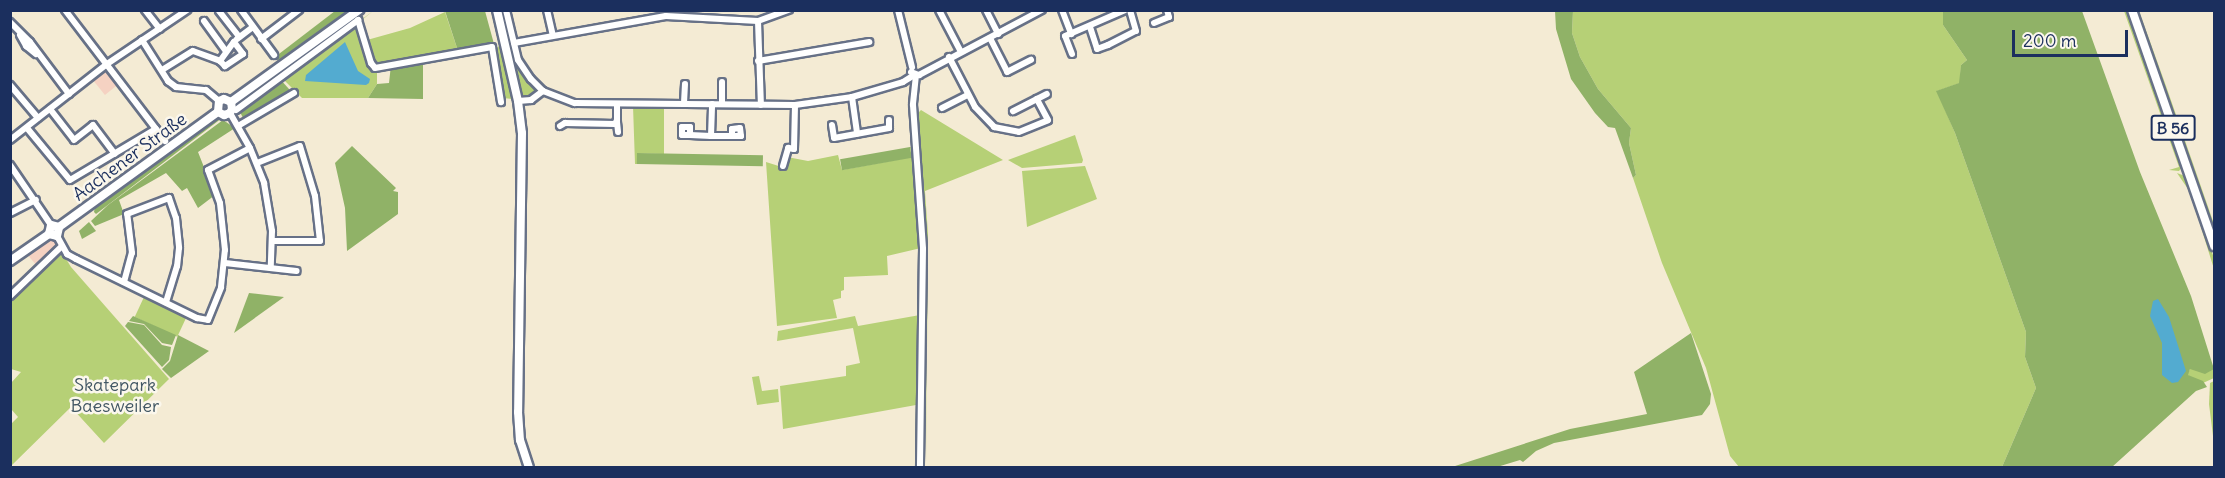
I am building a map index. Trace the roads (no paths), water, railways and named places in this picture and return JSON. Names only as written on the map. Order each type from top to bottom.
[{"type":"main road","points":[[231,102],[359,10]]},
{"type":"main road","points":[[497,10],[518,101],[523,149],[518,412],[520,440],[529,468]]},
{"type":"main road","name":"B 56","points":[[2132,10],[2214,246]]},
{"type":"main road","points":[[224,99],[231,102],[233,111],[224,115],[219,112],[217,106],[219,101],[224,99]]},
{"type":"main road","name":"Aachener Straße","points":[[55,226],[219,112]]},
{"type":"main road","points":[[10,261],[53,235],[55,226]]},
{"type":"street","points":[[65,10],[165,141]]},
{"type":"street","points":[[146,10],[160,29]]},
{"type":"street","points":[[10,140],[107,64],[187,10]]},
{"type":"street","points":[[241,10],[274,55]]},
{"type":"street","points":[[506,10],[523,69],[543,91],[575,103],[761,105],[795,105],[852,97],[900,82],[916,71],[935,65],[1042,10]]},
{"type":"street","points":[[547,10],[553,35]]},
{"type":"street","points":[[732,10],[733,19]]},
{"type":"street","points":[[514,43],[666,16],[758,21],[789,10]]},
{"type":"street","points":[[898,10],[907,51],[916,71],[914,92],[923,249],[920,468]]},
{"type":"street","points":[[939,10],[961,52]]},
{"type":"street","points":[[987,10],[998,34]]},
{"type":"street","points":[[1062,10],[1071,34]]},
{"type":"street","points":[[1072,54],[1065,36],[1125,10]]},
{"type":"street","points":[[1090,27],[1098,49],[1108,45],[1136,31],[1130,10]]},
{"type":"street","points":[[1154,22],[1169,17],[1167,10]]},
{"type":"street","points":[[162,70],[194,51],[220,61],[225,66],[243,54],[219,11]]},
{"type":"street","points":[[261,39],[294,12]]},
{"type":"street","points":[[271,268],[272,241],[267,198],[257,163],[233,111],[358,20],[371,63],[375,68],[492,47],[501,102]]},
{"type":"street","points":[[204,21],[226,51]]},
{"type":"street","points":[[758,21],[761,105]]},
{"type":"street","points":[[10,22],[30,42],[69,94]]},
{"type":"street","points":[[220,61],[236,40],[253,27]]},
{"type":"street","points":[[990,38],[1007,72],[1030,60]]},
{"type":"street","points":[[142,40],[176,87],[206,90],[219,101]]},
{"type":"street","points":[[758,61],[869,42]]},
{"type":"street","points":[[949,57],[979,115],[994,127],[1007,131],[1027,130],[1048,120],[1037,99]]},
{"type":"street","points":[[722,82],[722,104]]},
{"type":"street","points":[[900,82],[914,92]]},
{"type":"street","points":[[684,103],[685,84]]},
{"type":"street","points":[[10,85],[38,118]]},
{"type":"street","points":[[518,101],[537,98],[543,91]]},
{"type":"street","points":[[238,126],[294,93]]},
{"type":"street","points":[[1013,111],[1047,94]]},
{"type":"street","points":[[942,108],[968,95]]},
{"type":"street","points":[[852,97],[857,134]]},
{"type":"street","points":[[617,104],[618,132]]},
{"type":"street","points":[[711,136],[712,104]]},
{"type":"street","points":[[783,166],[788,148],[794,149],[795,105]]},
{"type":"street","points":[[50,109],[74,140],[93,125],[114,154]]},
{"type":"street","points":[[832,125],[834,138],[889,129],[889,120]]},
{"type":"street","points":[[560,126],[565,123],[617,122]]},
{"type":"street","points":[[27,128],[70,180],[156,129]]},
{"type":"street","points":[[690,135],[732,136]]},
{"type":"street","points":[[257,163],[300,146],[315,196],[320,241],[272,241]]},
{"type":"street","points":[[53,235],[68,254],[197,318],[208,320],[219,295],[225,263],[225,236],[220,203],[208,170],[250,148]]},
{"type":"street","points":[[10,165],[55,226]]},
{"type":"street","points":[[124,282],[132,253],[127,214],[169,198],[176,218],[178,248],[177,266],[166,303]]},
{"type":"street","points":[[10,205],[12,212],[36,200]]},
{"type":"street","points":[[10,296],[62,246]]},
{"type":"street","points":[[225,263],[297,271]]},
{"type":"water","points":[[345,42],[358,71],[370,79],[369,83],[366,85],[305,81],[306,75]]},
{"type":"water","points":[[2158,299],[2169,317],[2186,371],[2178,382],[2172,383],[2162,375],[2162,343],[2150,316],[2153,301]]},
{"type":"park label","name":"Skatepark Baesweiler","points":[[115,396]]}]
